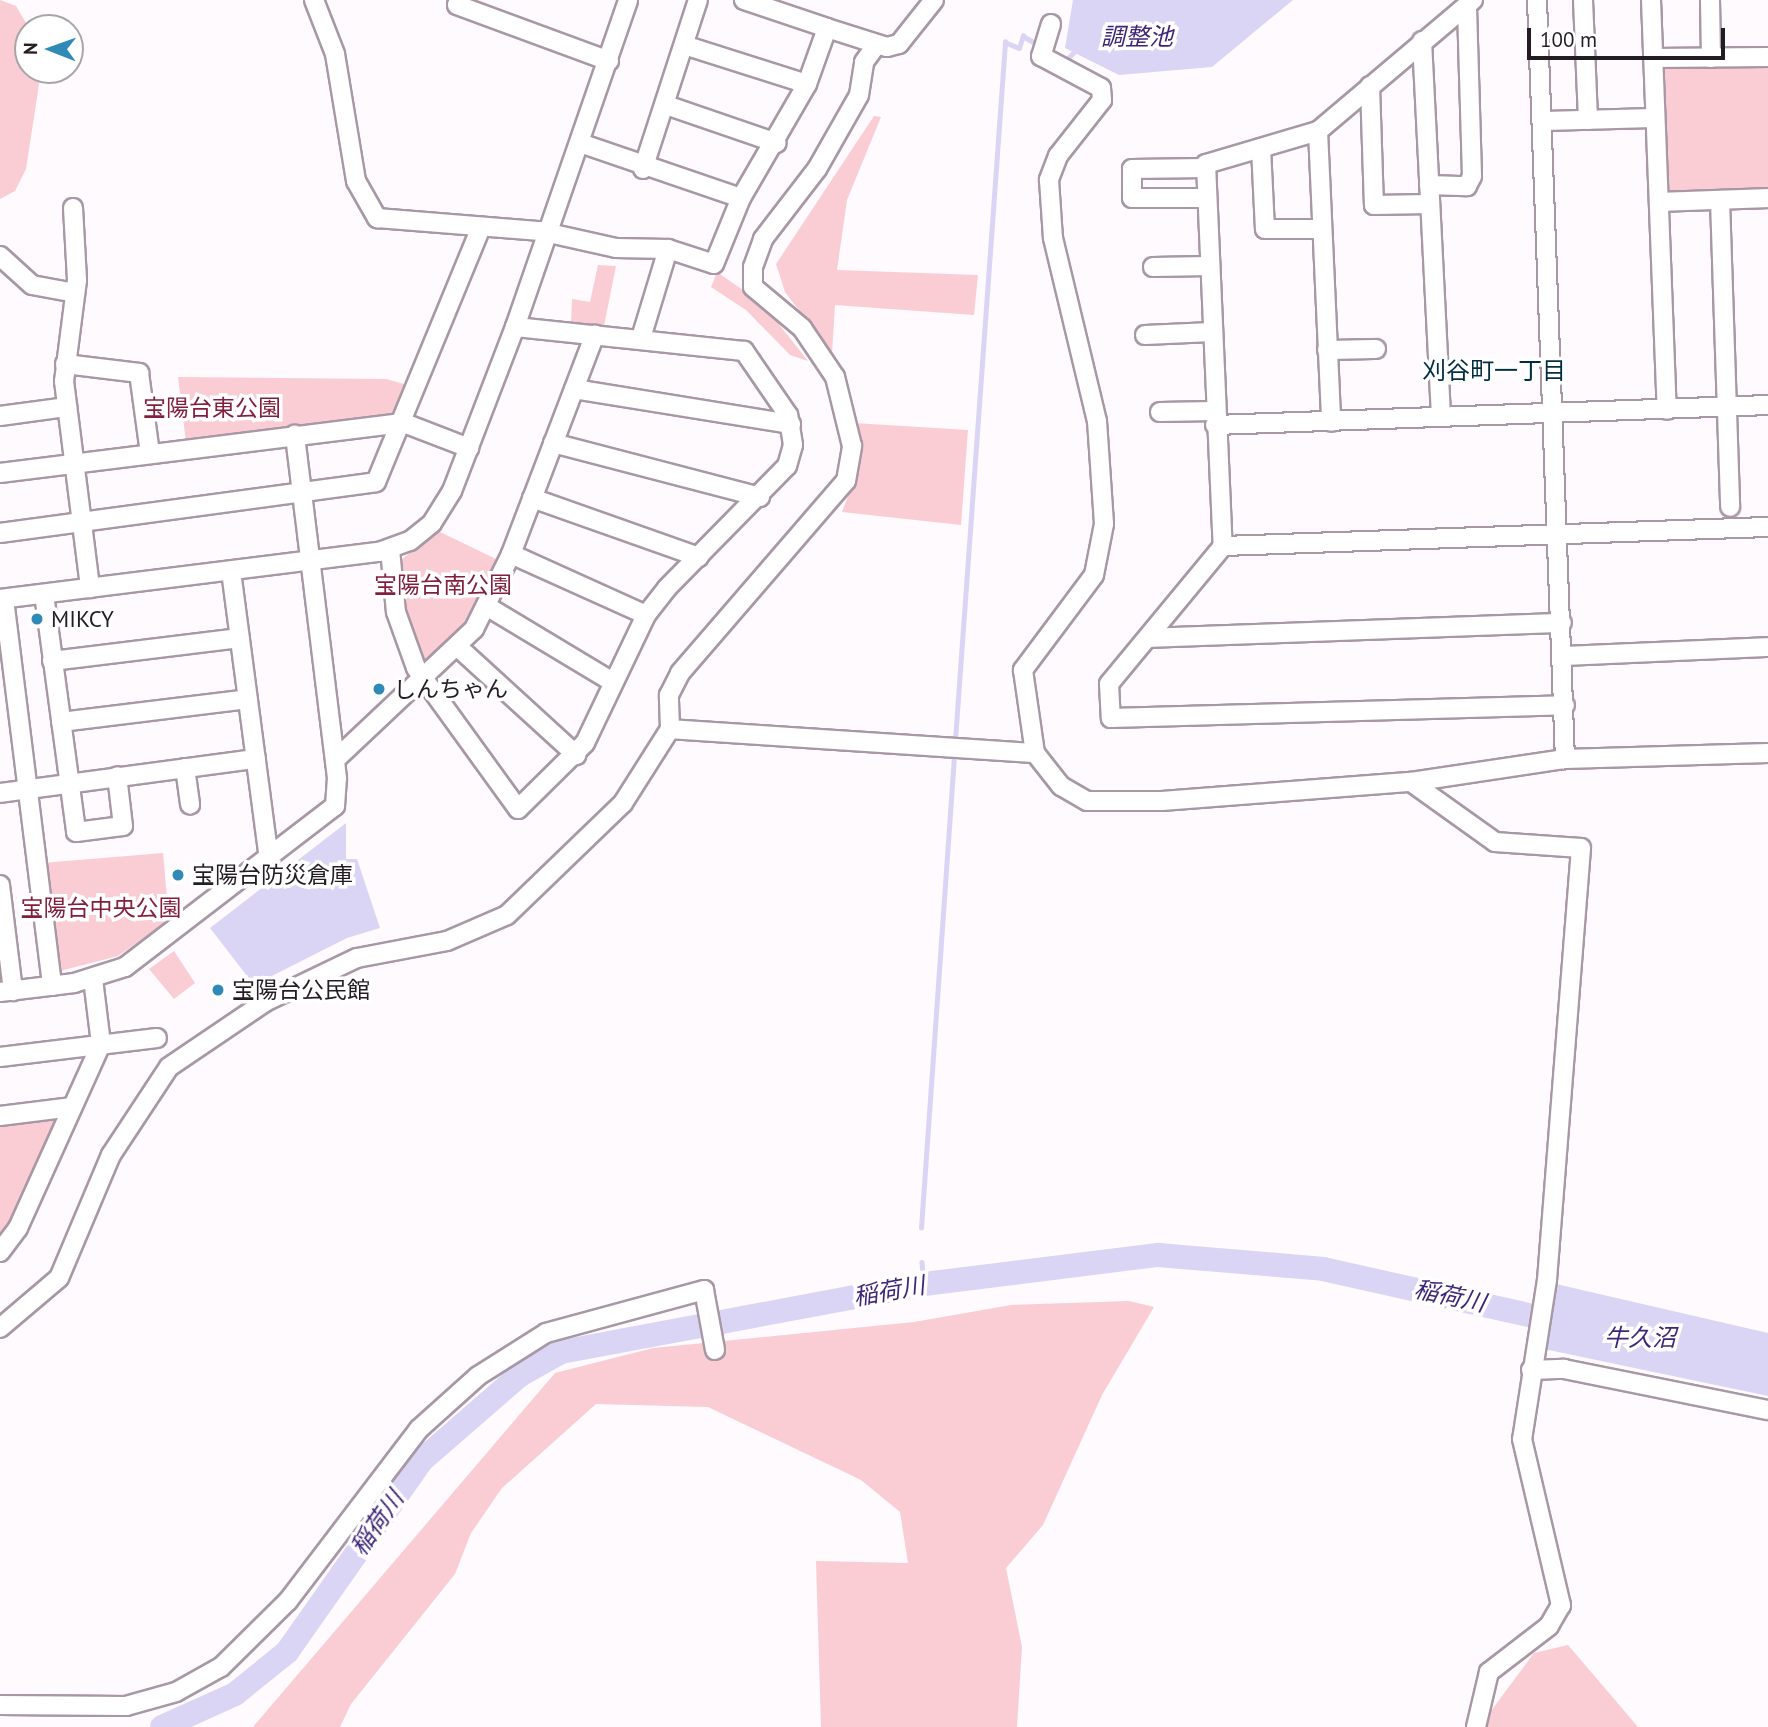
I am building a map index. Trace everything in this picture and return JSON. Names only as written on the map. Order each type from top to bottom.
[{"type":"street","points":[[314,0],[334,47],[366,205],[387,223],[550,233],[617,248],[668,249],[713,264],[741,198],[776,143],[807,84],[827,28]]},
{"type":"street","points":[[459,0],[457,5],[609,61]]},
{"type":"street","points":[[643,169],[666,106],[698,0]]},
{"type":"street","points":[[744,0],[877,44],[900,44],[934,0]]},
{"type":"street","points":[[1537,0],[1545,121],[1565,759]]},
{"type":"street","points":[[1583,0],[1588,120]]},
{"type":"street","points":[[1651,0],[1653,118],[1660,202],[1667,410]]},
{"type":"street","points":[[1710,0],[1711,58]]},
{"type":"street","points":[[52,986],[2,599],[390,549],[432,523],[469,448],[516,327],[609,61],[623,2]]},
{"type":"street","points":[[1207,198],[1132,198],[1132,169],[1206,168],[1318,131],[1470,3]]},
{"type":"street","points":[[1429,185],[1466,186],[1472,176],[1470,3]]},
{"type":"street","points":[[1051,24],[1041,55],[1101,88],[1102,100],[1058,156],[1049,180],[1048,213],[1097,421],[1104,524],[1094,575],[1023,670],[1035,753],[1062,786],[1087,801],[1411,782],[1565,759],[1768,753]]},
{"type":"street","points":[[1422,41],[1441,416]]},
{"type":"street","points":[[0,1328],[59,1278],[111,1154],[145,1094],[169,1068],[265,1002],[357,958],[447,941],[507,915],[624,803],[670,729],[669,695],[680,673],[846,481],[852,446],[835,377],[802,328],[753,287],[753,267],[763,239],[817,169],[859,95],[864,62],[877,44]]},
{"type":"street","points":[[684,45],[807,84]]},
{"type":"street","points":[[1653,58],[1768,57]]},
{"type":"street","points":[[1370,86],[1374,205],[1430,204]]},
{"type":"street","points":[[666,106],[776,143]]},
{"type":"street","points":[[1545,121],[1653,118]]},
{"type":"street","points":[[1318,131],[1331,422]]},
{"type":"street","points":[[580,143],[643,169],[741,198]]},
{"type":"street","points":[[1261,148],[1265,229],[1322,229]]},
{"type":"street","points":[[1206,168],[1214,418],[1223,546],[1109,684],[1111,718],[1565,705]]},
{"type":"street","points":[[1660,202],[1768,198]]},
{"type":"street","points":[[1720,200],[1730,507]]},
{"type":"street","points":[[73,208],[75,293],[65,364],[67,407],[90,588]]},
{"type":"street","points":[[0,533],[303,495],[376,482],[404,423],[481,228]]},
{"type":"street","points":[[642,338],[668,249]]},
{"type":"street","points":[[0,256],[32,285],[75,293]]},
{"type":"street","points":[[1153,267],[1209,266]]},
{"type":"street","points":[[390,549],[400,634],[423,682],[519,809],[576,755],[646,615],[788,466],[791,424],[744,351],[642,338],[516,327]]},
{"type":"street","points":[[1145,335],[1212,332]]},
{"type":"street","points":[[335,760],[459,648],[488,607],[595,334]]},
{"type":"street","points":[[1327,350],[1376,349]]},
{"type":"street","points":[[65,364],[139,373],[150,453]]},
{"type":"street","points":[[574,389],[791,424]]},
{"type":"street","points":[[1160,412],[1214,418],[1331,422],[1768,405]]},
{"type":"street","points":[[0,416],[67,407]]},
{"type":"street","points":[[0,473],[404,423],[469,448]]},
{"type":"street","points":[[0,885],[7,991],[93,979],[137,960],[269,860],[335,806],[335,760],[295,435]]},
{"type":"street","points":[[553,443],[760,497]]},
{"type":"street","points":[[532,498],[699,557]]},
{"type":"street","points":[[1223,546],[1768,527]]},
{"type":"street","points":[[511,554],[646,615]]},
{"type":"street","points":[[231,570],[269,860]]},
{"type":"street","points":[[44,594],[76,832],[123,827],[117,776]]},
{"type":"street","points":[[488,607],[613,682]]},
{"type":"street","points":[[1148,638],[1562,623]]},
{"type":"street","points":[[52,661],[240,638]]},
{"type":"street","points":[[1562,656],[1768,647]]},
{"type":"street","points":[[459,648],[576,755]]},
{"type":"street","points":[[61,722],[248,699]]},
{"type":"street","points":[[670,729],[1035,753]]},
{"type":"street","points":[[0,793],[256,759]]},
{"type":"street","points":[[185,768],[190,805]]},
{"type":"street","points":[[1411,782],[1495,842],[1581,848],[1548,1280],[1522,1439],[1561,1605],[1549,1626],[1489,1672],[1476,1727]]},
{"type":"street","points":[[0,1252],[101,1044],[93,979]]},
{"type":"street","points":[[0,1057],[157,1038]]},
{"type":"street","points":[[0,1116],[72,1107]]},
{"type":"street","points":[[0,1704],[106,1709],[199,1681],[269,1622],[389,1463],[478,1376],[546,1333],[705,1295],[715,1350]]},
{"type":"street","points":[[1533,1363],[1768,1410]]},
{"type":"green space","points":[[0,0],[16,6],[21,14],[14,14],[14,84],[39,84],[26,169],[15,191],[0,199]]},
{"type":"green space","points":[[1768,63],[1768,192],[1668,196],[1663,67]]},
{"type":"green space","points":[[874,116],[881,117],[847,200],[837,270],[978,275],[974,315],[835,305],[832,354],[785,292],[776,264]]},
{"type":"green space","points":[[598,265],[616,266],[604,326],[571,324],[572,299],[590,302]]},
{"type":"green space","points":[[717,272],[763,304],[808,361],[790,355],[746,310],[711,287]]},
{"type":"green space","name":"宝陽台東公園","points":[[178,377],[386,379],[411,386],[400,417],[186,442]]},
{"type":"green space","points":[[854,423],[968,430],[961,525],[842,512],[853,483]]},
{"type":"green space","name":"宝陽台南公園","points":[[438,531],[500,561],[460,635],[423,667],[403,614],[398,562]]},
{"type":"green space","name":"宝陽台中央公園","points":[[163,853],[169,920],[118,956],[56,972],[42,863]]},
{"type":"green space","points":[[174,951],[195,983],[174,999],[149,969]]},
{"type":"green space","points":[[56,1115],[60,1121],[0,1241],[0,1122]]},
{"type":"green space","points":[[1129,1301],[1154,1307],[1102,1395],[1043,1525],[1006,1568],[1022,1647],[1017,1727],[821,1727],[816,1561],[908,1563],[900,1512],[861,1480],[708,1407],[596,1404],[502,1488],[471,1533],[455,1574],[351,1704],[340,1727],[253,1727],[555,1373],[653,1348],[914,1322],[1011,1305]]},
{"type":"green space","points":[[1568,1645],[1638,1727],[1479,1727],[1534,1653]]},
{"type":"water","name":"調整池","points":[[1073,0],[1293,0],[1212,67],[1119,75],[1065,48]]},
{"type":"water","points":[[346,823],[346,859],[357,859],[380,928],[347,938],[254,985],[210,928]]},
{"type":"water","name":"牛久沼","points":[[1556,1284],[1768,1333],[1768,1396],[1544,1349]]},
{"type":"waterway","points":[[955,740],[1005,42],[1019,48],[1023,36],[1040,46]]},
{"type":"waterway","points":[[1066,60],[1077,49]]},
{"type":"waterway","points":[[921,1228],[954,758]]},
{"type":"waterway","name":"稲荷川","points":[[162,1727],[235,1694],[287,1652],[421,1461],[520,1375],[561,1352],[924,1284],[1158,1255],[1323,1269],[1565,1323]]},
{"type":"waterway","points":[[922,1262],[924,1284]]},
{"type":"place","name":"MIKCY","points":[[37,619]]},
{"type":"place","name":"しんちゃん","points":[[379,689]]},
{"type":"place","name":"宝陽台防災倉庫","points":[[178,875]]},
{"type":"place","name":"宝陽台公民館","points":[[218,990]]},
{"type":"district","name":"刈谷町一丁目","points":[[1494,371]]}]
